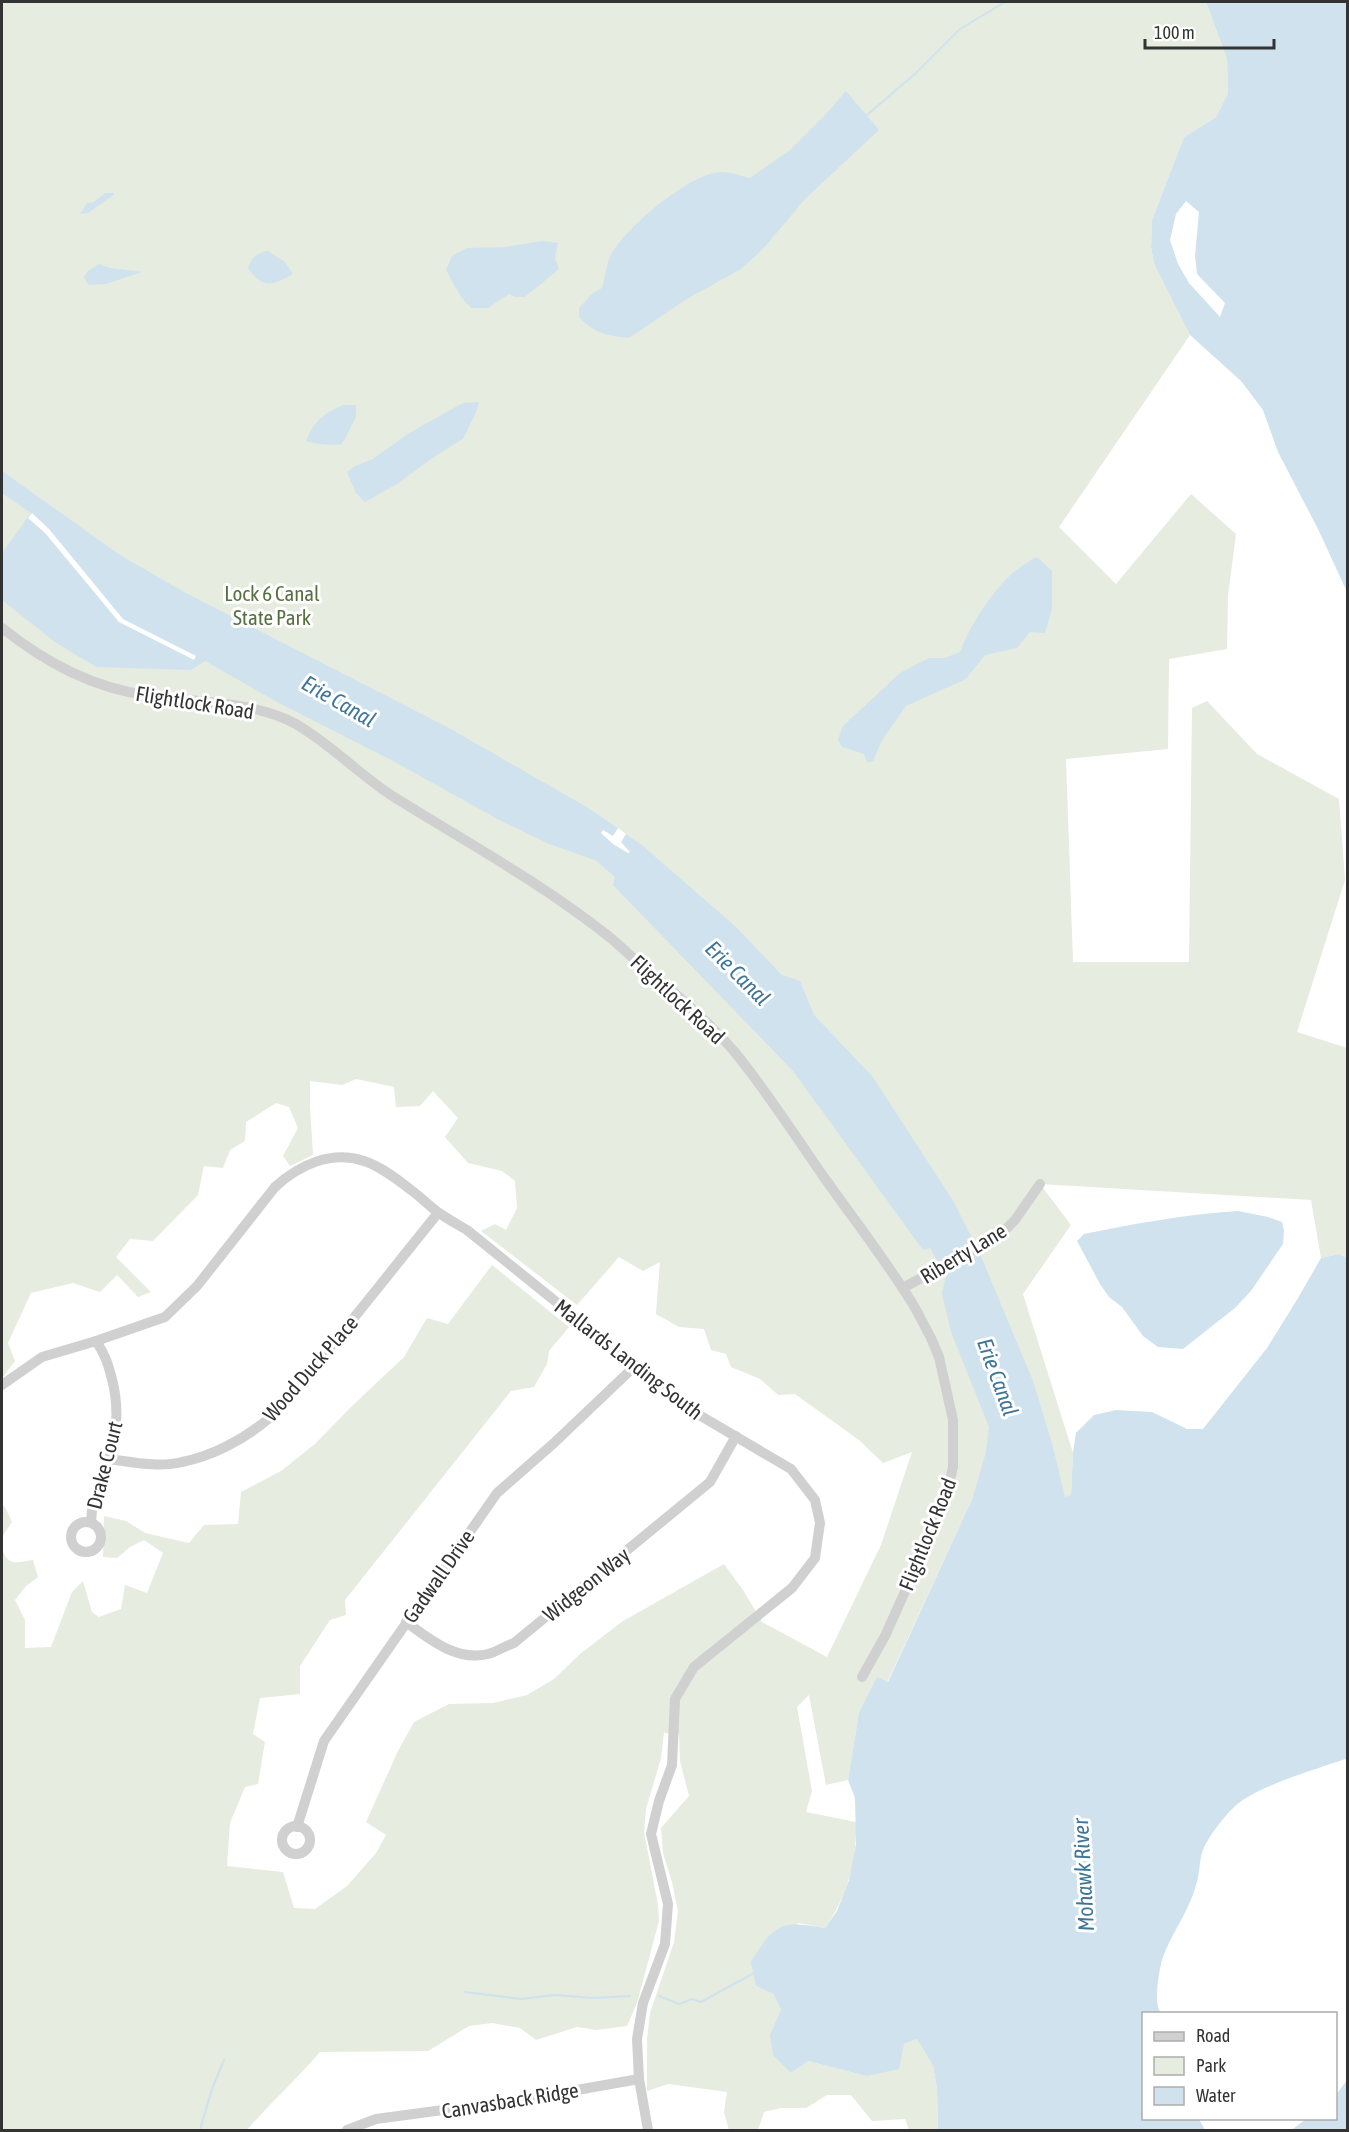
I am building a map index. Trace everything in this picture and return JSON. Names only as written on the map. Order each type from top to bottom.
[{"type":"street","name":"Flightlock Road","points":[[2,628],[27,649],[51,664],[100,685],[148,696],[239,706],[293,722],[383,790],[499,860],[608,935],[673,990],[732,1050],[774,1103],[903,1288],[931,1338],[939,1358],[953,1420],[953,1467],[947,1493],[885,1636],[862,1677]]},
{"type":"street","name":"Mallards Landing South","points":[[2,1385],[42,1357],[152,1322],[174,1310],[197,1286],[275,1187],[298,1168],[331,1158],[363,1160],[380,1168],[438,1213],[467,1230],[689,1409],[790,1468],[815,1500],[820,1523],[815,1558],[792,1588],[694,1668],[675,1699],[672,1765],[659,1801],[651,1834],[668,1904],[665,1944],[643,2003],[637,2039],[639,2079],[648,2130]]},
{"type":"street","name":"Riberty Lane","points":[[903,1288],[1001,1234],[1015,1220],[1040,1184]]},
{"type":"street","name":"Wood Duck Place","points":[[109,1459],[143,1463],[179,1463],[205,1456],[261,1424],[281,1406],[438,1213]]},
{"type":"street","name":"Drake Court","points":[[91,1522],[92,1511],[117,1428],[115,1391],[106,1354],[96,1341]]},
{"type":"street","name":"Gadwall Drive","points":[[297,1827],[324,1741],[496,1494],[636,1365]]},
{"type":"street","name":"Widgeon Way","points":[[406,1622],[447,1650],[468,1656],[487,1655],[514,1642],[710,1482],[736,1436]]},
{"type":"street","name":"Canvasback Ridge","points":[[347,2130],[376,2119],[532,2098],[639,2079]]},
{"type":"green space","name":"Lock 6 Canal State Park","points":[[2,2],[1206,2],[1227,59],[1228,93],[1216,117],[1184,137],[1152,220],[1151,247],[1154,264],[1190,335],[1059,527],[1116,584],[1191,494],[1236,534],[1228,596],[1227,649],[1169,659],[1168,749],[1066,759],[1073,962],[1189,962],[1192,708],[1207,701],[1257,754],[1339,799],[1345,880],[1297,1032],[1347,1048],[1347,1258],[1339,1254],[1321,1258],[1311,1200],[1040,1184],[1071,1225],[1023,1294],[1073,1453],[1071,1495],[1065,1498],[973,1497],[887,1683],[877,1678],[859,1712],[848,1780],[826,1785],[809,1695],[797,1707],[812,1791],[806,1812],[856,1822],[855,1850],[845,1891],[825,1928],[798,1923],[756,1986],[773,1994],[781,2010],[791,2073],[808,2061],[866,2076],[904,2044],[917,2039],[933,2066],[937,2089],[938,2130],[909,2130],[905,2119],[872,2121],[851,2095],[827,2095],[806,2108],[781,2108],[764,2112],[758,2130],[729,2130],[724,2112],[727,2092],[668,2084],[647,2091],[647,2039],[650,2013],[674,1942],[678,1911],[663,1853],[661,1828],[689,1796],[680,1761],[679,1734],[664,1733],[661,1758],[646,1809],[644,1832],[659,1921],[637,2003],[627,2026],[596,2030],[577,2027],[536,2040],[520,2028],[492,2023],[469,2026],[428,2051],[320,2052],[247,2130],[2,2130],[2,1550],[8,1559],[14,1562],[33,1560],[38,1577],[26,1586],[15,1600],[25,1620],[25,1648],[51,1647],[72,1592],[83,1581],[92,1612],[99,1617],[121,1609],[125,1585],[147,1593],[163,1553],[144,1540],[130,1547],[117,1558],[103,1557],[104,1516],[126,1521],[145,1533],[189,1543],[204,1525],[238,1524],[241,1492],[281,1471],[315,1444],[404,1357],[427,1318],[448,1324],[492,1265],[569,1327],[549,1351],[547,1364],[534,1387],[511,1391],[345,1600],[346,1615],[330,1620],[300,1666],[300,1694],[260,1698],[253,1734],[265,1742],[258,1784],[245,1787],[230,1823],[227,1866],[283,1872],[294,1908],[315,1909],[347,1886],[376,1853],[386,1835],[366,1822],[398,1751],[414,1722],[449,1704],[493,1703],[527,1695],[554,1679],[580,1654],[623,1621],[724,1564],[762,1622],[827,1657],[881,1545],[912,1452],[883,1463],[859,1440],[795,1394],[778,1395],[760,1379],[731,1367],[726,1354],[711,1350],[704,1329],[679,1327],[656,1314],[660,1262],[643,1271],[619,1257],[577,1305],[481,1231],[495,1224],[506,1230],[517,1208],[515,1181],[502,1171],[468,1163],[445,1137],[458,1118],[433,1091],[420,1106],[396,1107],[394,1087],[356,1079],[342,1085],[310,1081],[313,1155],[290,1166],[283,1156],[298,1128],[289,1107],[276,1103],[246,1122],[245,1141],[230,1150],[223,1168],[204,1166],[198,1195],[153,1241],[130,1239],[116,1257],[151,1292],[138,1297],[117,1275],[100,1292],[73,1283],[31,1293],[8,1343],[15,1361],[2,1378]]},
{"type":"green space","points":[[2,1505],[12,1522],[2,1537]]},
{"type":"water","points":[[1206,2],[1347,2],[1347,592],[1319,531],[1278,452],[1263,410],[1241,381],[1190,335],[1154,264],[1151,247],[1152,220],[1184,137],[1216,117],[1228,93],[1227,59]],"holes":[[[1186,201],[1199,212],[1195,256],[1197,274],[1225,303],[1220,317],[1189,283],[1178,264],[1170,240],[1176,214]]]},
{"type":"water","points":[[846,91],[879,130],[805,199],[763,249],[741,269],[685,300],[629,338],[602,333],[590,327],[579,317],[579,308],[592,294],[602,288],[610,257],[617,246],[628,232],[659,204],[677,191],[709,174],[725,172],[750,178],[790,150]]},
{"type":"water","points":[[105,193],[114,193],[88,213],[80,214],[87,203],[94,202]]},
{"type":"water","points":[[542,241],[558,243],[555,258],[559,269],[525,297],[515,297],[509,294],[488,308],[471,308],[461,297],[446,270],[452,256],[467,248],[505,247]]},
{"type":"water","points":[[268,251],[285,262],[293,274],[274,283],[264,282],[253,275],[248,268],[251,261],[260,253]]},
{"type":"water","points":[[99,264],[110,268],[142,272],[106,284],[89,285],[84,277],[88,271]]},
{"type":"water","points":[[479,402],[463,439],[397,484],[365,502],[356,493],[347,472],[355,466],[373,459],[409,433],[463,403]]},
{"type":"water","points":[[343,405],[356,405],[356,417],[342,444],[306,441],[320,418]]},
{"type":"water","points":[[2,471],[120,555],[184,592],[449,728],[590,809],[643,846],[736,927],[782,975],[800,981],[814,1015],[872,1076],[954,1202],[980,1254],[1033,1381],[1065,1497],[1071,1495],[1076,1433],[1094,1415],[1116,1410],[1152,1412],[1187,1429],[1203,1429],[1267,1348],[1321,1258],[1339,1254],[1347,1258],[1347,1760],[1279,1782],[1254,1794],[1232,1809],[1220,1822],[1203,1850],[1193,1895],[1162,1960],[1157,1995],[1160,2012],[1142,2012],[1142,2120],[1200,2120],[1205,2130],[938,2130],[937,2089],[933,2066],[917,2039],[904,2044],[899,2069],[866,2076],[808,2061],[791,2073],[773,2055],[770,2035],[781,2010],[773,1994],[756,1986],[751,1962],[766,1939],[780,1927],[798,1924],[825,1928],[837,1911],[849,1880],[856,1844],[855,1798],[848,1780],[859,1712],[877,1677],[888,1682],[973,1497],[986,1452],[989,1427],[951,1332],[942,1293],[946,1276],[930,1248],[923,1250],[793,1071],[613,885],[615,877],[595,860],[549,844],[501,821],[395,762],[277,702],[205,661],[191,670],[96,667],[55,642],[2,600],[2,553],[31,513],[2,493]]},
{"type":"water","points":[[1037,557],[1052,571],[1052,609],[1045,633],[1030,632],[1017,648],[985,655],[966,679],[906,706],[882,740],[873,761],[867,763],[864,754],[842,747],[838,740],[842,727],[900,673],[929,658],[945,658],[960,652],[973,625],[991,597],[1012,574]]},
{"type":"water","points":[[1238,1211],[1282,1222],[1283,1244],[1251,1291],[1235,1308],[1183,1349],[1158,1347],[1143,1336],[1122,1307],[1109,1297],[1077,1241],[1084,1234],[1179,1217]]},
{"type":"water","points":[[1347,2080],[1347,2130],[1288,2130],[1305,2120],[1337,2120],[1337,2094]]},
{"type":"pier","points":[[32,513],[49,529],[123,619],[196,656],[194,660],[119,622],[45,533],[28,518]]},
{"type":"pier","points":[[618,828],[626,834],[621,842],[630,852],[628,853],[601,833],[603,830],[613,836]]},
{"type":"waterway","points":[[867,115],[916,73],[960,29],[1005,2]]},
{"type":"waterway","points":[[659,1996],[679,2004],[692,1999],[701,2002],[754,1973]]},
{"type":"waterway","points":[[465,1992],[521,1999],[555,1995],[594,1998],[630,1996]]},
{"type":"waterway","points":[[200,2130],[212,2089],[224,2060]]},
{"type":"water label","name":"Erie Canal","points":[[339,701]]},
{"type":"water label","name":"Erie Canal","points":[[738,973]]},
{"type":"water label","name":"Erie Canal","points":[[998,1377]]},
{"type":"water label","name":"Mohawk River","points":[[1083,1875]]}]
